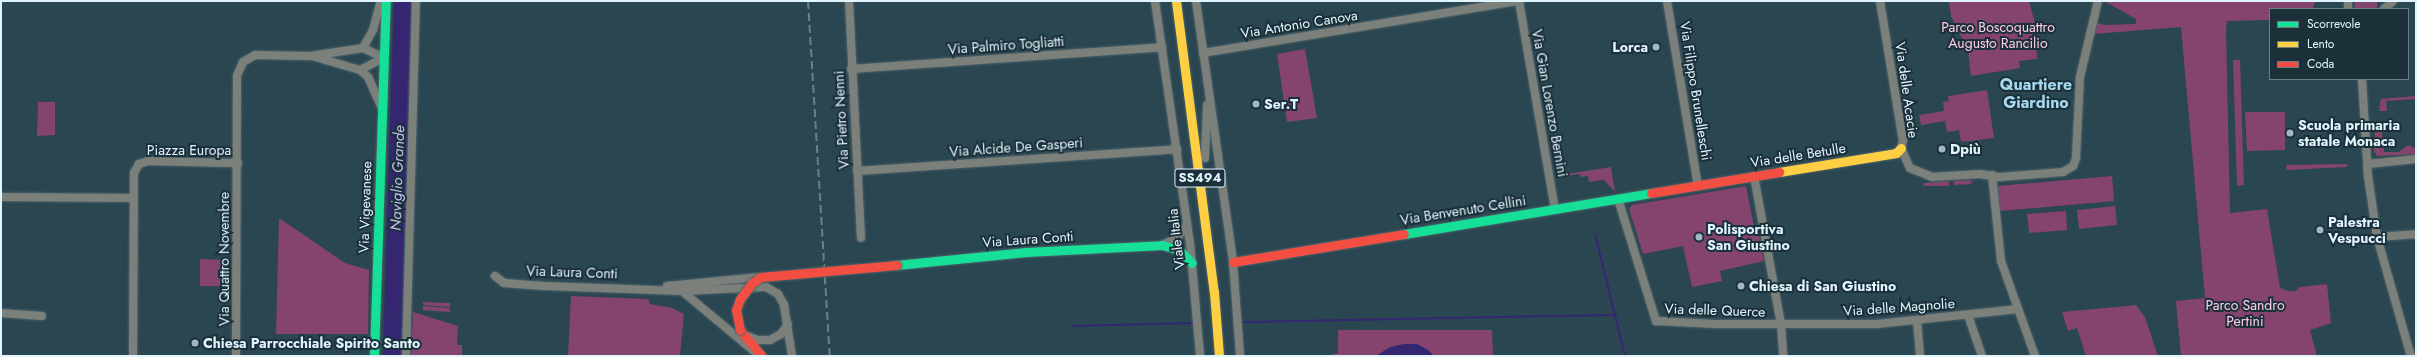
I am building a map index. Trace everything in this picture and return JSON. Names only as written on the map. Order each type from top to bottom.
[{"type":"street","points":[[381,1],[373,30],[363,48],[384,58]]},
{"type":"street","name":"Via Vigevanese","points":[[374,356],[386,1]]},
{"type":"street","points":[[406,356],[416,1]]},
{"type":"street","name":"Via Pietro Nenni","points":[[849,1],[851,69],[861,238]]},
{"type":"street","name":"Viale Italia","points":[[1155,1],[1178,149],[1192,263],[1200,356]]},
{"type":"street","name":"SS494","points":[[1176,1],[1214,292],[1219,356]]},
{"type":"street","name":"SS494","points":[[1185,1],[1221,274],[1227,356]]},
{"type":"street","points":[[1196,1],[1233,262],[1240,356]]},
{"type":"street","name":"Via Antonio Canova","points":[[1203,53],[1519,1]]},
{"type":"street","name":"Via Gian Lorenzo Bernini","points":[[1519,1],[1555,210]]},
{"type":"street","name":"Via Filippo Brunelleschi","points":[[1668,1],[1698,186]]},
{"type":"street","name":"Via delle Acacie","points":[[1880,1],[1903,141],[1901,148],[1910,168],[1921,174],[1932,177],[1992,175]]},
{"type":"street","points":[[2035,356],[2001,261],[1992,175],[2004,177],[2062,172],[2073,166],[2076,158],[2080,77],[2098,1]]},
{"type":"street","points":[[2384,8],[2393,1]]},
{"type":"street","name":"Via Palmiro Togliatti","points":[[851,69],[1162,47]]},
{"type":"street","name":"Piazza Europa","points":[[133,356],[133,198],[134,173],[139,164],[148,161],[238,163],[237,76],[243,62],[255,55],[310,56],[363,48]]},
{"type":"street","name":"Piazza Europa","points":[[310,56],[360,70]]},
{"type":"street","points":[[383,109],[368,77],[360,70],[384,58]]},
{"type":"street","points":[[2362,80],[2368,164],[2377,237],[2411,356]]},
{"type":"street","points":[[1205,158],[1209,93]]},
{"type":"street","name":"Via delle Betulle","points":[[1698,186],[1896,153],[1901,148]]},
{"type":"street","name":"Via Alcide De Gasperi","points":[[857,171],[1178,149]]},
{"type":"street","points":[[2368,164],[2416,159]]},
{"type":"street","name":"Via Quattro Novembre","points":[[236,356],[238,163]]},
{"type":"street","points":[[1754,176],[1781,324],[1783,356]]},
{"type":"street","name":"Via Benvenuto Cellini","points":[[1233,262],[1698,186]]},
{"type":"street","points":[[1,197],[133,198]]},
{"type":"street","name":"Via delle Querce","points":[[1618,199],[1656,321],[1715,324],[1781,324]]},
{"type":"street","name":"Via Laura Conti","points":[[1162,245],[1177,238],[1187,224]]},
{"type":"street","points":[[2377,237],[2416,234]]},
{"type":"street","name":"Via Laura Conti","points":[[761,277],[1026,252],[1162,245],[1179,250],[1192,263]]},
{"type":"street","name":"Via Laura Conti","points":[[495,276],[504,283],[544,286],[650,289]]},
{"type":"street","points":[[650,289],[761,277]]},
{"type":"street","points":[[761,277],[752,283],[740,299],[736,310],[742,332],[761,356]]},
{"type":"street","points":[[650,289],[682,291],[769,288],[783,301],[788,324],[792,356]]},
{"type":"street","points":[[682,291],[741,343],[761,356]]},
{"type":"street","name":"Via delle Magnolie","points":[[1781,324],[1877,324],[1917,321],[2018,309]]},
{"type":"street","points":[[1,313],[42,316]]},
{"type":"street","points":[[1968,315],[1982,356]]},
{"type":"street","points":[[1917,321],[1920,356]]},
{"type":"street","points":[[742,332],[758,340],[770,340],[781,334],[788,324]]},
{"type":"green space","name":"Parco Boscoquattro Augusto Rancilio","points":[[1949,1],[2029,1],[2035,23],[2037,59],[2019,61],[2020,68],[1971,76],[1968,51],[1951,16]]},
{"type":"green space","name":"Parco Sandro Pertini","points":[[2104,1],[2316,1],[2312,8],[2269,8],[2269,20],[2227,21],[2226,29],[2230,213],[2267,209],[2280,288],[2289,291],[2296,291],[2299,287],[2327,284],[2331,323],[2310,330],[2317,356],[2181,356],[2176,301],[2205,298],[2181,27],[2094,34],[2096,22],[2103,25],[2136,24],[2136,19]]},
{"type":"green space","points":[[2354,1],[2377,1],[2377,8],[2355,8]]},
{"type":"green space","points":[[1305,49],[1317,118],[1287,122],[1277,54]]},
{"type":"green space","points":[[2233,60],[2240,60],[2244,185],[2237,186]]},
{"type":"green space","points":[[1987,90],[1994,138],[1961,142],[1959,130],[1947,132],[1945,121],[1921,125],[1919,115],[1944,111],[1943,102],[1949,101],[1948,96]]},
{"type":"green space","points":[[2416,96],[2416,99],[2386,101],[2387,111],[2379,111],[2381,99]]},
{"type":"green space","points":[[38,102],[55,102],[55,135],[37,136]]},
{"type":"green space","points":[[2245,112],[2285,112],[2285,150],[2247,151]]},
{"type":"green space","points":[[2381,124],[2384,152],[2399,152],[2408,145],[2416,149],[2416,154],[2377,156],[2374,151],[2375,125]]},
{"type":"green space","points":[[2347,164],[2347,167],[2287,170],[2286,165]]},
{"type":"green space","points":[[1611,167],[1615,192],[1604,180],[1589,182],[1588,176],[1582,177],[1578,174],[1561,177],[1561,175]]},
{"type":"green space","points":[[2112,176],[2114,201],[2000,211],[1998,186]]},
{"type":"green space","points":[[1970,180],[1973,182],[1970,184],[1954,185],[1954,181]]},
{"type":"green space","points":[[1949,181],[1949,186],[1923,186],[1924,183]]},
{"type":"green space","name":"Polisportiva San Giustino","points":[[1746,186],[1754,227],[1758,227],[1764,261],[1720,271],[1722,281],[1692,287],[1683,246],[1643,254],[1629,209],[1632,205]]},
{"type":"green space","points":[[2115,206],[2117,225],[2079,229],[2077,210]]},
{"type":"green space","points":[[2066,211],[2067,230],[2029,233],[2027,214]]},
{"type":"green space","points":[[279,218],[345,263],[369,270],[368,334],[276,334]]},
{"type":"green space","points":[[200,259],[227,260],[226,286],[200,286]]},
{"type":"green space","points":[[571,296],[648,299],[650,304],[672,308],[684,314],[680,356],[568,356]]},
{"type":"green space","points":[[423,302],[450,303],[450,307],[423,305]]},
{"type":"green space","points":[[2136,305],[2145,317],[2158,356],[2086,356],[2077,328],[2068,331],[2062,312]]},
{"type":"green space","points":[[423,306],[450,308],[450,312],[423,310]]},
{"type":"green space","points":[[413,312],[458,326],[457,345],[462,345],[462,356],[411,356]]},
{"type":"green space","points":[[1338,330],[1492,330],[1493,356],[1326,356],[1338,353]]},
{"type":"water","name":"Naviglio Grande","points":[[394,1],[412,1],[401,356],[383,356]]},
{"type":"water","points":[[1404,344],[1417,344],[1428,350],[1434,356],[1376,356],[1390,347]]},
{"type":"waterway","points":[[1595,234],[1625,356]]},
{"type":"waterway","points":[[1244,322],[1615,315]]},
{"type":"waterway","points":[[1073,326],[1192,323]]},
{"type":"railway","points":[[808,1],[830,356]]},
{"type":"traffic: fast","points":[[374,356],[386,1]]},
{"type":"traffic: fast","points":[[1404,234],[1651,193]]},
{"type":"traffic: fast","points":[[896,265],[1026,252],[1162,245],[1179,250],[1192,263]]},
{"type":"traffic: slow","points":[[1176,1],[1214,292],[1219,356]]},
{"type":"traffic: slow","points":[[1779,172],[1896,153],[1901,148]]},
{"type":"traffic: jam","points":[[1651,193],[1779,172]]},
{"type":"traffic: jam","points":[[1233,262],[1404,234]]},
{"type":"traffic: jam","points":[[740,330],[736,310],[740,299],[752,283],[761,277],[896,265]]},
{"type":"traffic: jam","points":[[740,330],[762,356]]},
{"type":"place","name":"Lorca","points":[[1656,47]]},
{"type":"place","name":"Ser.T","points":[[1256,104]]},
{"type":"place","name":"Scuola primaria statale Monaca","points":[[2290,133]]},
{"type":"place","name":"Dpiù","points":[[1942,149]]},
{"type":"place","name":"Palestra Vespucci","points":[[2320,230]]},
{"type":"place","name":"Polisportiva San Giustino","points":[[1699,237]]},
{"type":"place","name":"Chiesa di San Giustino","points":[[1741,286]]},
{"type":"place","name":"Chiesa Parrocchiale Spirito Santo","points":[[195,343]]},
{"type":"district","name":"Quartiere Giardino","points":[[2036,94]]}]
